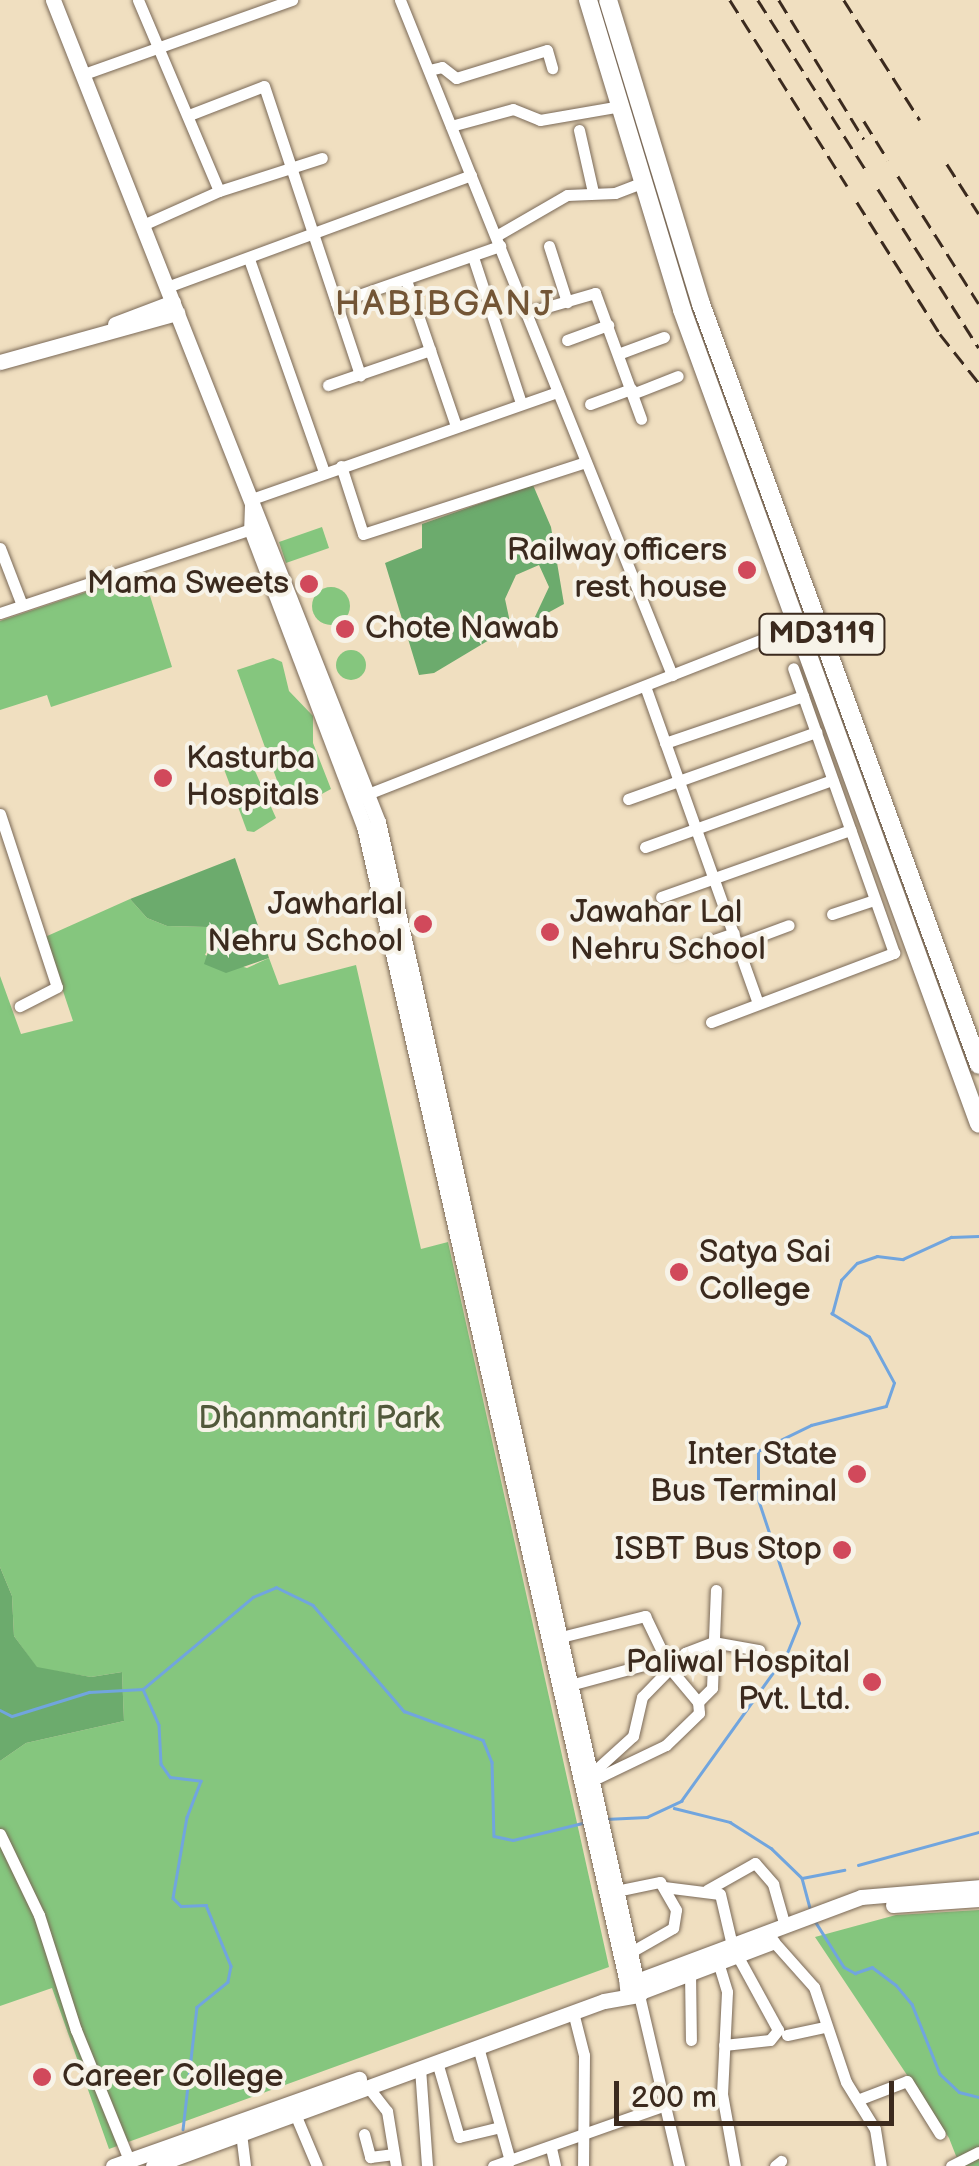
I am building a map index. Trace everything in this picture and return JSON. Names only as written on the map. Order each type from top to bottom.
[{"type":"main road","points":[[53,0],[144,224],[303,650],[362,796],[634,1986]]},
{"type":"main road","name":"MD3119","points":[[588,0],[682,310],[979,1124]]},
{"type":"main road","name":"MD3119","points":[[608,0],[701,304],[979,1065]]},
{"type":"main road","points":[[0,362],[108,329],[173,300]]},
{"type":"main road","points":[[550,1613],[561,1637],[580,1756],[591,1778],[591,1806]]},
{"type":"main road","points":[[597,1832],[631,1952],[634,1986]]},
{"type":"main road","points":[[154,2166],[634,1986],[690,1972],[718,1962],[735,1950],[774,1941],[861,1897],[979,1887]]},
{"type":"main road","points":[[828,1915],[862,1907],[979,1899]]},
{"type":"main road","points":[[113,2166],[735,1950],[784,1926],[806,1924]]},
{"type":"street","points":[[138,0],[219,191]]},
{"type":"street","points":[[400,0],[672,675]]},
{"type":"street","points":[[84,74],[286,2]]},
{"type":"street","points":[[429,70],[442,67],[456,78],[547,50],[552,68]]},
{"type":"street","points":[[189,115],[264,86],[360,376]]},
{"type":"street","points":[[450,126],[513,109],[540,120],[621,106]]},
{"type":"street","points":[[579,130],[593,192]]},
{"type":"street","points":[[144,224],[219,191],[322,158]]},
{"type":"street","points":[[173,300],[250,259],[471,175]]},
{"type":"street","points":[[336,303],[473,258],[540,206],[593,192],[615,192],[643,182]]},
{"type":"street","points":[[549,246],[566,302]]},
{"type":"street","points":[[473,258],[521,403]]},
{"type":"street","points":[[250,259],[324,472]]},
{"type":"street","points":[[406,280],[456,426]]},
{"type":"street","points":[[526,313],[595,293],[641,419]]},
{"type":"street","points":[[566,340],[608,325]]},
{"type":"street","points":[[618,354],[664,337]]},
{"type":"street","points":[[328,385],[430,350]]},
{"type":"street","points":[[590,404],[678,376]]},
{"type":"street","points":[[250,503],[324,472],[558,392]]},
{"type":"street","points":[[341,466],[363,534],[586,462]]},
{"type":"street","points":[[0,613],[257,527]]},
{"type":"street","points":[[0,548],[22,605]]},
{"type":"street","points":[[362,796],[816,618]]},
{"type":"street","points":[[711,1022],[894,953],[793,668]]},
{"type":"street","points":[[645,686],[758,1003]]},
{"type":"street","points":[[665,742],[803,696]]},
{"type":"street","points":[[628,799],[816,732]]},
{"type":"street","points":[[642,778],[648,792]]},
{"type":"street","points":[[645,847],[832,780]]},
{"type":"street","points":[[0,814],[57,987],[20,1006]]},
{"type":"street","points":[[661,897],[850,830]]},
{"type":"street","points":[[832,914],[874,900]]},
{"type":"street","points":[[676,953],[789,925]]},
{"type":"street","points":[[698,1702],[712,1688],[716,1590]]},
{"type":"street","points":[[561,1637],[645,1616],[668,1666],[698,1702],[700,1713],[666,1746],[591,1778]]},
{"type":"street","points":[[591,1778],[633,1736],[642,1697],[668,1666],[690,1650],[713,1642],[758,1650]]},
{"type":"street","points":[[570,1684],[668,1666]]},
{"type":"street","points":[[0,1834],[40,1914],[76,2030],[129,2160]]},
{"type":"street","points":[[706,1890],[755,1864],[773,1884],[784,1926]]},
{"type":"street","points":[[616,1891],[655,1882],[664,1887],[720,1894],[735,1950],[778,2030],[770,2040],[724,2045]]},
{"type":"street","points":[[631,1952],[672,1928],[676,1910],[664,1887]]},
{"type":"street","points":[[774,1941],[814,1987],[846,2082],[875,2129],[881,2166]]},
{"type":"street","points":[[718,1962],[727,1992],[722,2094],[735,2166]]},
{"type":"street","points":[[690,1972],[691,2040]]},
{"type":"street","points":[[634,1986],[679,2166]]},
{"type":"street","points":[[573,2012],[584,2055],[581,2165]]},
{"type":"street","points":[[788,2035],[826,2027]]},
{"type":"street","points":[[478,2047],[510,2161]]},
{"type":"street","points":[[437,2062],[458,2137],[500,2127]]},
{"type":"street","points":[[420,2068],[427,2166]]},
{"type":"street","points":[[860,2099],[908,2082],[940,2134]]},
{"type":"street","points":[[364,2134],[370,2157],[395,2160],[386,2112],[368,2087]]},
{"type":"street","points":[[493,2166],[666,2105]]},
{"type":"street","points":[[295,2114],[317,2166]]},
{"type":"street","points":[[241,2134],[246,2166]]},
{"type":"street","points":[[550,2148],[555,2166]]},
{"type":"street","points":[[951,2166],[979,2152]]},
{"type":"green space","points":[[533,485],[551,527],[564,604],[533,621],[549,587],[539,565],[516,575],[505,599],[511,627],[434,673],[419,675],[385,563],[422,548],[422,524]]},
{"type":"green space","points":[[322,527],[329,548],[286,563],[279,542]]},
{"type":"green space","points":[[143,573],[172,667],[51,707],[47,695],[0,710],[0,621]]},
{"type":"green space","points":[[331,587],[344,593],[350,606],[344,619],[331,625],[318,619],[312,606],[318,593]]},
{"type":"green space","points":[[351,650],[361,655],[366,665],[361,675],[351,680],[341,675],[336,665],[341,655]]},
{"type":"green space","points":[[273,658],[282,662],[289,691],[313,716],[313,743],[331,789],[307,802],[283,797],[237,670]]},
{"type":"green space","points":[[247,753],[276,818],[254,832],[247,831],[221,761]]},
{"type":"green space","points":[[235,858],[269,958],[226,973],[204,964],[214,934],[207,927],[167,926],[147,918],[130,899]]},
{"type":"green space","name":"Dhanmantri Park","points":[[130,899],[147,918],[167,926],[206,927],[214,934],[205,955],[247,968],[269,958],[279,985],[356,965],[421,1249],[448,1242],[609,1967],[109,2149],[52,1988],[0,2006],[0,1761],[26,1743],[124,1721],[122,1672],[91,1677],[37,1668],[14,1636],[12,1596],[0,1567],[0,976],[21,1034],[73,1021],[45,937]]},
{"type":"green space","points":[[0,1567],[12,1596],[14,1636],[37,1667],[91,1677],[122,1672],[124,1721],[26,1743],[0,1761]]},
{"type":"green space","points":[[979,1910],[979,2166],[960,2166],[949,2138],[815,1937],[896,1915]]},
{"type":"waterway","points":[[605,1819],[647,1817],[681,1801],[787,1653],[799,1623],[758,1500],[758,1451],[811,1425],[886,1406],[894,1383],[869,1337],[832,1314],[841,1280],[857,1263],[877,1256],[903,1259],[951,1237],[979,1236]]},
{"type":"waterway","points":[[0,1710],[12,1716],[89,1692],[143,1689],[253,1597],[276,1587],[313,1605],[404,1711],[483,1740],[492,1762],[494,1836],[513,1840],[582,1823]]},
{"type":"waterway","points":[[143,1689],[159,1725],[161,1764],[170,1777],[201,1781],[187,1817],[173,1898],[181,1906],[206,1905],[231,1966],[228,1982],[197,2007],[183,2129]]},
{"type":"waterway","points":[[674,1808],[730,1822],[771,1848],[802,1878],[810,1908]]},
{"type":"waterway","points":[[858,1865],[979,1832]]},
{"type":"waterway","points":[[802,1878],[844,1870]]},
{"type":"waterway","points":[[815,1921],[844,1967],[855,1973],[872,1967],[896,1985],[912,2004],[940,2074],[959,2092],[979,2097]]},
{"type":"railway","points":[[730,0],[847,186]]},
{"type":"railway","points":[[758,0],[868,173]]},
{"type":"railway","points":[[779,0],[864,139]]},
{"type":"railway","points":[[844,0],[920,120]]},
{"type":"railway","points":[[864,121],[888,160]]},
{"type":"railway","points":[[947,164],[979,214]]},
{"type":"railway","points":[[898,176],[979,304]]},
{"type":"railway","points":[[878,189],[979,348]]},
{"type":"railway","points":[[857,202],[940,334],[979,383]]},
{"type":"place","name":"Railway officers rest house","points":[[747,570]]},
{"type":"place","name":"Mama Sweets","points":[[309,584]]},
{"type":"place","name":"Chote Nawab","points":[[345,629]]},
{"type":"place","name":"Kasturba Hospitals","points":[[163,778]]},
{"type":"place","name":"Jawharlal Nehru School","points":[[423,924]]},
{"type":"place","name":"Jawahar Lal Nehru School","points":[[550,932]]},
{"type":"place","name":"Satya Sai College","points":[[679,1272]]},
{"type":"place","name":"Inter State Bus Terminal","points":[[857,1474]]},
{"type":"place","name":"ISBT Bus Stop","points":[[842,1550]]},
{"type":"place","name":"Paliwal Hospital Pvt. Ltd.","points":[[872,1682]]},
{"type":"place","name":"Career College","points":[[42,2077]]},
{"type":"district","name":"HABIBGANJ","points":[[445,305]]}]
